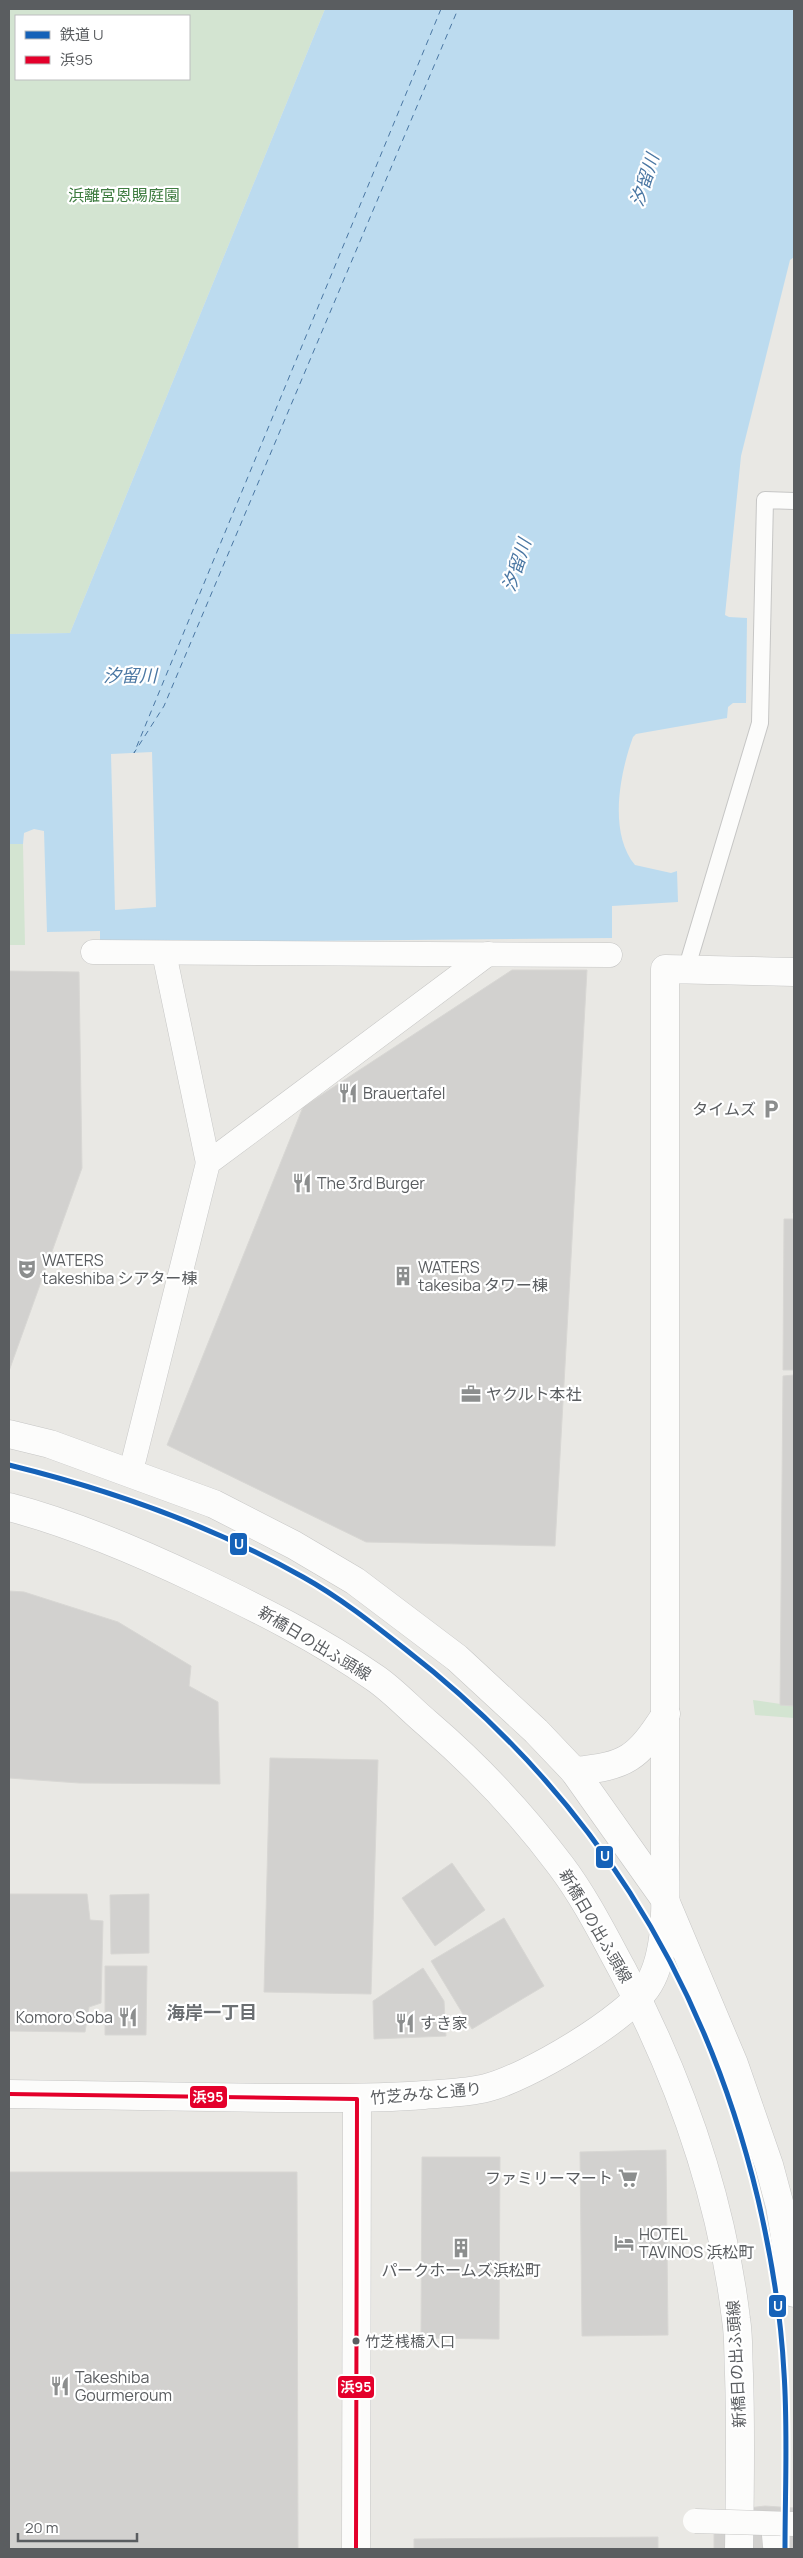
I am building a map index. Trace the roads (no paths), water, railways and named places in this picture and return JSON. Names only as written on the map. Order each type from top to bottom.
[{"type":"main road","name":"竹芝みなと通り","points":[[9,2094],[357,2099],[462,2092],[488,2088],[529,2070],[616,2018],[638,1999],[649,1984],[657,1966],[662,1937],[664,1898],[666,1714],[665,969],[686,970]]},
{"type":"main road","points":[[686,970],[794,972]]},
{"type":"main road","points":[[9,1434],[50,1444],[214,1504],[294,1545],[355,1581],[457,1658],[536,1731],[574,1771],[664,1898],[734,2064],[769,2165],[780,2206],[794,2293]]},
{"type":"main road","name":"新橋日の出ふ頭線","points":[[9,1507],[106,1540],[174,1569],[254,1607],[314,1640],[377,1680],[451,1744],[516,1811],[563,1868],[596,1920],[638,1999],[683,2099],[701,2151],[727,2260],[737,2322],[740,2415],[739,2549]]},
{"type":"main road","points":[[574,1771],[605,1768],[635,1755],[650,1739],[666,1714]]},
{"type":"main road","points":[[356,2549],[357,2099]]},
{"type":"street","points":[[93,952],[610,955]]},
{"type":"street","points":[[134,1459],[208,1163],[164,953]]},
{"type":"street","points":[[208,1163],[488,954]]},
{"type":"street","points":[[695,2522],[781,2531]]},
{"type":"lane","points":[[686,970],[760,723],[765,500],[794,501]]},
{"type":"water","name":"汐留川","points":[[325,9],[794,9],[794,257],[790,260],[741,456],[725,615],[747,618],[746,703],[733,703],[728,707],[727,718],[636,734],[633,737],[621,785],[619,819],[621,836],[627,852],[635,865],[671,873],[677,871],[678,902],[612,906],[612,938],[100,943],[100,931],[47,932],[44,831],[34,829],[24,833],[23,844],[9,844],[9,634],[70,633]]},
{"type":"rail line","name":"U","points":[[9,1465],[123,1498],[196,1525],[268,1558],[316,1585],[405,1649],[470,1704],[530,1763],[583,1826],[630,1892],[671,1963],[706,2038],[735,2116],[758,2199],[767,2242],[775,2285],[783,2351],[786,2417],[785,2549]]},
{"type":"place","name":"Brauertafel","points":[[348,1093]]},
{"type":"place","name":"タイムズ","points":[[771,1109]]},
{"type":"place","name":"The 3rd Burger","points":[[302,1183]]},
{"type":"place","name":"WATERS takeshiba シアター棟","points":[[27,1269]]},
{"type":"place","name":"WATERS takesiba タワー棟","points":[[403,1276]]},
{"type":"place","name":"ヤクルト本社","points":[[471,1394]]},
{"type":"place","name":"Komoro Soba","points":[[128,2017]]},
{"type":"place","name":"すき家","points":[[405,2023]]},
{"type":"place","name":"ファミリーマート","points":[[628,2178]]},
{"type":"place","name":"HOTEL TAVINOS 浜松町","points":[[624,2243]]},
{"type":"place","name":"パークホームズ浜松町","points":[[461,2248]]},
{"type":"place","name":"竹芝桟橋入口","points":[[356,2341]]},
{"type":"place","name":"Takeshiba Gourmeroum","points":[[60,2386]]},
{"type":"district","name":"海岸一丁目","points":[[212,2012]]},
{"type":"park label","name":"浜離宮恩賜庭園","points":[[124,195]]}]
